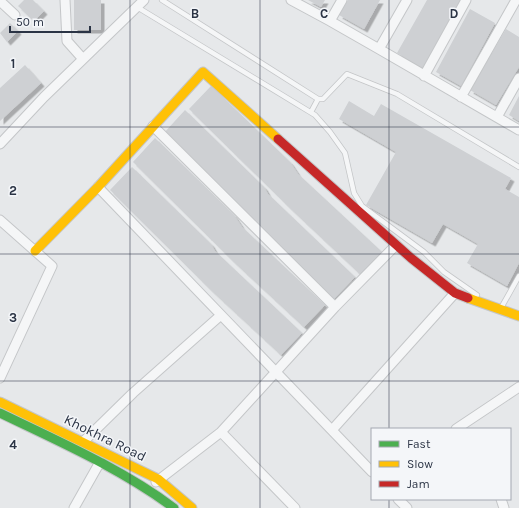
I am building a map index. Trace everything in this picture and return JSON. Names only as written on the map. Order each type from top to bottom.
[{"type":"street","points":[[65,0],[67,41],[83,59]]},
{"type":"street","points":[[291,0],[519,130]]},
{"type":"street","points":[[330,21],[342,0]]},
{"type":"street","points":[[379,49],[407,0]]},
{"type":"street","points":[[424,76],[466,0]]},
{"type":"street","points":[[461,97],[516,0]]},
{"type":"street","points":[[0,1],[15,15]]},
{"type":"street","points":[[0,144],[44,97],[141,3]]},
{"type":"street","points":[[35,251],[98,187],[203,72],[396,245],[456,293],[519,316]]},
{"type":"street","points":[[497,117],[519,78]]},
{"type":"street","points":[[153,126],[335,308]]},
{"type":"street","points":[[98,187],[371,471]]},
{"type":"street","points":[[0,220],[52,266],[0,378]]},
{"type":"street","points":[[150,491],[158,479],[221,432],[335,308],[396,245]]},
{"type":"street","points":[[332,430],[456,293]]},
{"type":"street","points":[[83,442],[133,393],[221,315]]},
{"type":"street","points":[[458,428],[519,388]]},
{"type":"street","name":"Khokhra Road","points":[[0,402],[158,479],[192,508]]},
{"type":"street","name":"Khokhra Road","points":[[0,414],[100,462],[150,491],[174,508]]},
{"type":"street","points":[[221,432],[295,508]]},
{"type":"street","points":[[74,508],[100,462]]},
{"type":"street","points":[[399,500],[407,508]]},
{"type":"lane","points":[[162,0],[318,99],[323,99],[347,74],[397,94],[519,167]]},
{"type":"lane","points":[[141,3],[311,112],[330,132],[345,153],[354,193],[362,206],[424,252],[444,272],[500,310],[519,276]]},
{"type":"lane","points":[[311,112],[318,99]]},
{"type":"building","points":[[24,0],[33,0],[44,11],[34,21],[18,6]]},
{"type":"building","points":[[74,0],[101,0],[101,30],[74,30]]},
{"type":"building","points":[[308,0],[325,0],[321,7]]},
{"type":"building","points":[[348,0],[380,0],[364,29],[339,15]]},
{"type":"building","points":[[427,0],[461,0],[423,68],[397,53]]},
{"type":"building","points":[[470,9],[495,23],[461,86],[436,72]]},
{"type":"building","points":[[10,23],[18,31],[7,42],[0,33]]},
{"type":"building","points":[[506,29],[519,37],[519,67],[496,105],[470,90]]},
{"type":"building","points":[[25,65],[41,83],[0,121],[0,88]]},
{"type":"building","points":[[211,86],[290,162],[298,174],[382,252],[360,274],[189,109]]},
{"type":"building","points":[[519,96],[519,121],[509,115]]},
{"type":"building","points":[[349,101],[374,116],[381,104],[511,178],[505,189],[519,197],[519,263],[507,286],[467,263],[478,244],[443,224],[432,243],[366,205],[396,152],[339,119]]},
{"type":"building","points":[[185,110],[264,187],[268,194],[355,277],[334,299],[163,134]]},
{"type":"building","points":[[155,138],[234,215],[242,227],[325,305],[304,327],[234,262],[133,162]]},
{"type":"building","points":[[132,167],[211,244],[215,251],[302,333],[281,355],[212,291],[110,190]]},
{"type":"traffic: fast","points":[[0,413],[111,468],[174,508]]},
{"type":"traffic: slow","points":[[35,251],[98,187],[203,72],[278,139]]},
{"type":"traffic: slow","points":[[468,298],[519,316]]},
{"type":"traffic: slow","points":[[0,402],[158,479],[192,508]]},
{"type":"traffic: jam","points":[[278,139],[411,258],[455,293],[468,298]]}]
